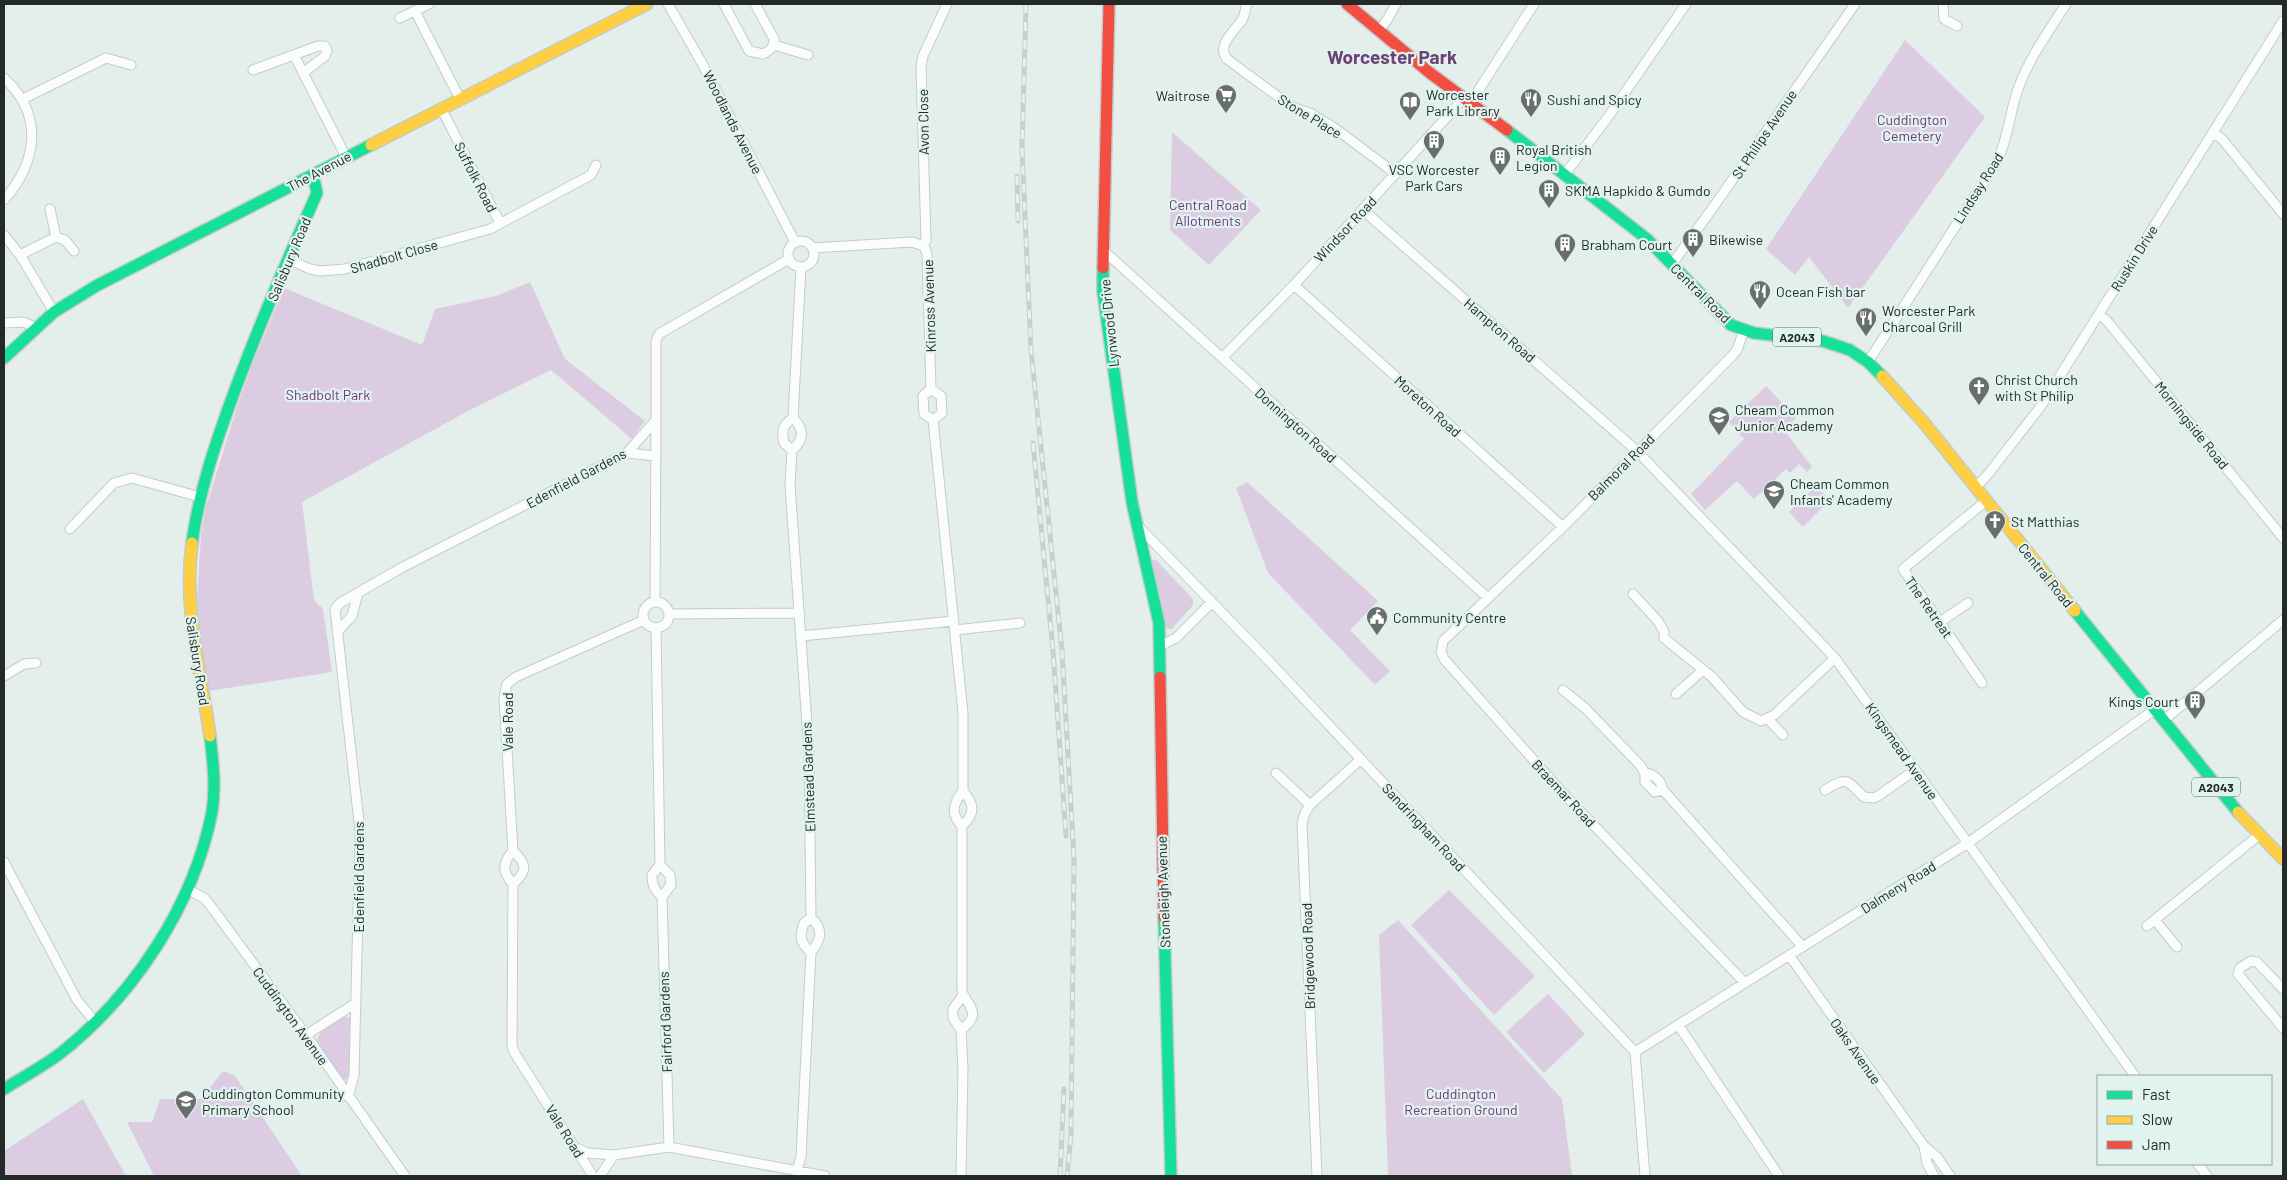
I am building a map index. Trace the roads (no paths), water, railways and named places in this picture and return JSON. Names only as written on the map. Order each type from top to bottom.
[{"type":"street","points":[[400,18],[429,4]]},
{"type":"street","name":"The Avenue","points":[[4,358],[54,312],[96,286],[313,175],[633,6],[647,4]]},
{"type":"street","name":"Woodlands Avenue","points":[[668,4],[703,65],[795,242]]},
{"type":"street","points":[[724,4],[750,50],[763,54],[774,45],[774,39],[755,4]]},
{"type":"street","name":"Avon Close","points":[[922,244],[926,241],[922,66],[923,56],[946,4]]},
{"type":"street","name":"Lynwood Drive","points":[[1109,4],[1103,292],[1135,523],[1156,609]]},
{"type":"street","name":"Stone Place","points":[[1247,4],[1243,18],[1223,46],[1223,54],[1227,59],[1292,107],[1312,114],[1330,125],[1396,174]]},
{"type":"street","name":"Central Road","points":[[1347,4],[1423,67],[1634,228],[1672,264],[1723,318],[1744,330],[1823,341],[1850,350],[1868,362],[1925,424],[2154,710]]},
{"type":"street","points":[[1379,30],[1396,4]]},
{"type":"street","name":"Windsor Road","points":[[1222,358],[1294,285],[1396,174],[1468,100],[1534,4]]},
{"type":"street","points":[[1565,174],[1605,121],[1686,4]]},
{"type":"street","name":"St Philips Avenue","points":[[1672,264],[1712,210],[1855,4]]},
{"type":"street","points":[[1943,4],[1944,18],[1957,26]]},
{"type":"street","name":"Lindsay Road","points":[[1868,362],[1998,160],[2006,140],[2022,81],[2030,63],[2066,4]]},
{"type":"street","points":[[415,11],[460,98]]},
{"type":"street","name":"Ruskin Drive","points":[[1975,488],[2031,421],[2283,21]]},
{"type":"street","points":[[253,70],[318,46],[322,45],[327,49],[325,56],[303,73]]},
{"type":"street","points":[[774,45],[808,55]]},
{"type":"street","points":[[294,55],[346,157]]},
{"type":"street","points":[[23,99],[106,58],[131,66]]},
{"type":"street","points":[[4,78],[23,99],[32,127],[29,160],[22,176],[4,200]]},
{"type":"street","name":"Suffolk Road","points":[[441,108],[500,224],[591,175],[596,165]]},
{"type":"street","points":[[2213,133],[2222,139],[2283,214]]},
{"type":"street","name":"Salisbury Road","points":[[4,1089],[62,1052],[95,1022],[145,963],[188,889],[208,835],[214,773],[210,735],[190,616],[188,573],[200,497],[224,418],[288,259],[317,193],[313,175]]},
{"type":"street","points":[[50,208],[56,237]]},
{"type":"street","name":"Hampton Road","points":[[1363,210],[1637,451]]},
{"type":"street","name":"Shadbolt Close","points":[[288,259],[310,269],[320,271],[346,269],[490,229],[500,224]]},
{"type":"street","points":[[4,235],[20,255],[54,312]]},
{"type":"street","points":[[20,255],[56,237],[65,240],[74,251]]},
{"type":"street","points":[[795,242],[808,242],[814,256],[810,263],[801,268],[792,264],[788,252],[795,242]]},
{"type":"street","name":"Kinross Avenue","points":[[812,248],[912,242],[922,244],[927,254],[931,389]]},
{"type":"street","name":"Donnington Road","points":[[1104,251],[1488,598]]},
{"type":"street","points":[[655,601],[656,340],[659,334],[789,259]]},
{"type":"street","points":[[801,268],[793,418],[800,425],[803,433],[799,444],[792,450],[790,485],[801,636],[955,625],[1020,623]]},
{"type":"street","name":"Moreton Road","points":[[1294,285],[1563,526]]},
{"type":"street","name":"Morningside Road","points":[[2099,314],[2108,322],[2283,538]]},
{"type":"street","points":[[4,323],[24,322],[36,328]]},
{"type":"street","name":"Balmoral Road","points":[[1488,598],[1563,526],[1732,356],[1737,350],[1744,330]]},
{"type":"street","name":"Kinross Avenue","points":[[931,389],[923,396],[922,405],[924,414],[933,420]]},
{"type":"street","name":"Kinross Avenue","points":[[931,389],[940,396],[942,404],[942,413],[933,420]]},
{"type":"street","points":[[792,450],[784,443],[782,432],[785,424],[793,418]]},
{"type":"street","name":"Edenfield Gardens","points":[[348,1097],[354,1075],[360,831],[335,609],[340,603],[410,564],[627,453],[656,420]]},
{"type":"street","name":"Kinross Avenue","points":[[933,420],[963,713],[963,790]]},
{"type":"street","name":"Kingsmead Avenue","points":[[1637,451],[1835,658],[2134,1075]]},
{"type":"street","points":[[627,453],[656,456]]},
{"type":"street","points":[[70,529],[114,483],[122,479],[132,478],[200,497]]},
{"type":"street","name":"The Retreat","points":[[1982,683],[1903,569],[1986,501]]},
{"type":"street","name":"Sandringham Road","points":[[1135,523],[1212,602],[1636,1052]]},
{"type":"street","points":[[337,632],[352,616],[358,593]]},
{"type":"street","points":[[1633,594],[1658,621],[1664,632],[1664,638],[1657,646]]},
{"type":"street","name":"Braemar Road","points":[[1488,598],[1443,641],[1441,652],[1444,659],[1561,791],[1745,983]]},
{"type":"street","points":[[655,601],[667,608],[669,614],[662,626],[656,628],[651,627],[644,620],[644,610],[655,601]]},
{"type":"street","points":[[1160,646],[1176,638],[1212,602]]},
{"type":"street","points":[[1940,622],[1968,603]]},
{"type":"street","name":"Stoneleigh Avenue","points":[[1156,609],[1160,646],[1161,832],[1171,1176]]},
{"type":"street","points":[[669,614],[800,613]]},
{"type":"street","name":"Vale Road","points":[[593,1176],[514,1052],[512,1045],[513,884],[506,876],[503,867],[513,851],[504,698],[507,684],[516,678],[644,620]]},
{"type":"street","points":[[2163,721],[2283,620]]},
{"type":"street","name":"Fairford Gardens","points":[[656,628],[660,865],[652,876],[652,882],[653,887],[662,897]]},
{"type":"street","name":"Elmstead Gardens","points":[[797,1170],[801,1156],[804,1115],[811,952],[820,940],[820,930],[811,918],[809,753],[801,636]]},
{"type":"street","points":[[1664,638],[1712,677],[1743,712],[1756,720],[1768,719],[1835,658]]},
{"type":"street","points":[[4,676],[24,664],[36,663]]},
{"type":"street","points":[[1676,694],[1703,670]]},
{"type":"street","points":[[1563,690],[1586,709],[1645,772],[1654,775],[1660,781],[1663,790],[1803,947]]},
{"type":"street","name":"A2043","points":[[2154,710],[2210,779],[2259,835],[2283,859]]},
{"type":"street","name":"Dalmeny Road","points":[[1636,1052],[1968,843],[2154,710]]},
{"type":"street","points":[[1768,719],[1783,735]]},
{"type":"street","name":"Bridgewood Road","points":[[1317,1176],[1302,823],[1310,805],[1360,760]]},
{"type":"street","points":[[1825,790],[1837,782],[1847,781],[1854,785],[1864,797],[1874,798],[1915,770]]},
{"type":"street","points":[[1276,773],[1310,805]]},
{"type":"street","points":[[961,1176],[963,1068],[961,1030],[953,1018],[953,1009],[963,995],[962,826],[956,819],[953,810],[955,800],[963,790],[970,799],[973,809],[971,818],[962,826]]},
{"type":"street","points":[[1286,798],[1293,791]]},
{"type":"street","points":[[2147,926],[2259,835]]},
{"type":"street","name":"Vale Road","points":[[513,851],[521,858],[525,867],[522,876],[513,884]]},
{"type":"street","points":[[4,862],[77,1000],[95,1022]]},
{"type":"street","name":"Fairford Gardens","points":[[660,865],[670,875],[671,885],[662,897],[669,1147]]},
{"type":"street","name":"Cuddington Avenue","points":[[188,889],[204,898],[306,1035],[405,1176]]},
{"type":"street","name":"Elmstead Gardens","points":[[811,918],[804,923],[800,940],[803,946],[811,952]]},
{"type":"street","points":[[2155,920],[2177,947]]},
{"type":"street","name":"Oaks Avenue","points":[[1790,955],[1924,1146],[1937,1157],[1950,1176]]},
{"type":"street","points":[[2283,989],[2257,962],[2251,961],[2240,968],[2238,974],[2283,1028]]},
{"type":"street","points":[[961,1030],[969,1024],[972,1017],[972,1007],[963,995]]},
{"type":"street","points":[[306,1035],[356,1003]]},
{"type":"street","points":[[1679,1026],[1779,1176]]},
{"type":"street","points":[[1636,1052],[1645,1176]]},
{"type":"street","name":"Oaks Avenue","points":[[1924,1146],[1927,1163],[1934,1176]]},
{"type":"street","points":[[576,1148],[588,1153],[614,1155],[669,1147],[825,1176]]},
{"type":"street","points":[[600,1176],[614,1155]]},
{"type":"street","points":[[2199,1165],[2207,1176]]},
{"type":"railway","points":[[1026,4],[1022,149],[1031,350],[1062,651],[1074,859],[1071,1135],[1067,1176]]},
{"type":"railway","points":[[1017,176],[1018,221]]},
{"type":"railway","points":[[1033,443],[1053,651],[1066,836]]},
{"type":"railway","points":[[1060,1176],[1064,1089]]},
{"type":"place","name":"Waitrose","points":[[1226,114]]},
{"type":"place","name":"Sushi and Spicy","points":[[1531,118]]},
{"type":"place","name":"Worcester Park Library","points":[[1410,121]]},
{"type":"place","name":"VSC Worcester Park Cars","points":[[1434,160]]},
{"type":"place","name":"Royal British Legion","points":[[1500,176]]},
{"type":"place","name":"SKMA Hapkido & Gumdo","points":[[1549,209]]},
{"type":"place","name":"Bikewise","points":[[1693,258]]},
{"type":"place","name":"Brabham Court","points":[[1565,263]]},
{"type":"place","name":"Ocean Fish bar","points":[[1760,310]]},
{"type":"place","name":"Worcester Park Charcoal Grill","points":[[1866,337]]},
{"type":"place","name":"Christ Church with St Philip","points":[[1979,406]]},
{"type":"place","name":"Cheam Common Junior Academy","points":[[1719,436]]},
{"type":"place","name":"Cheam Common Infants' Academy","points":[[1774,510]]},
{"type":"place","name":"St Matthias","points":[[1995,540]]},
{"type":"place","name":"Community Centre","points":[[1377,636]]},
{"type":"place","name":"Kings Court","points":[[2195,720]]},
{"type":"place","name":"Cuddington Community Primary School","points":[[186,1120]]},
{"type":"district","name":"Worcester Park","points":[[1392,56]]},
{"type":"park label","name":"Cuddington Cemetery","points":[[1912,128]]},
{"type":"park label","name":"Central Road Allotments","points":[[1208,212]]},
{"type":"park label","name":"Shadbolt Park","points":[[328,394]]},
{"type":"park label","name":"Cuddington Recreation Ground","points":[[1461,1102]]}]
